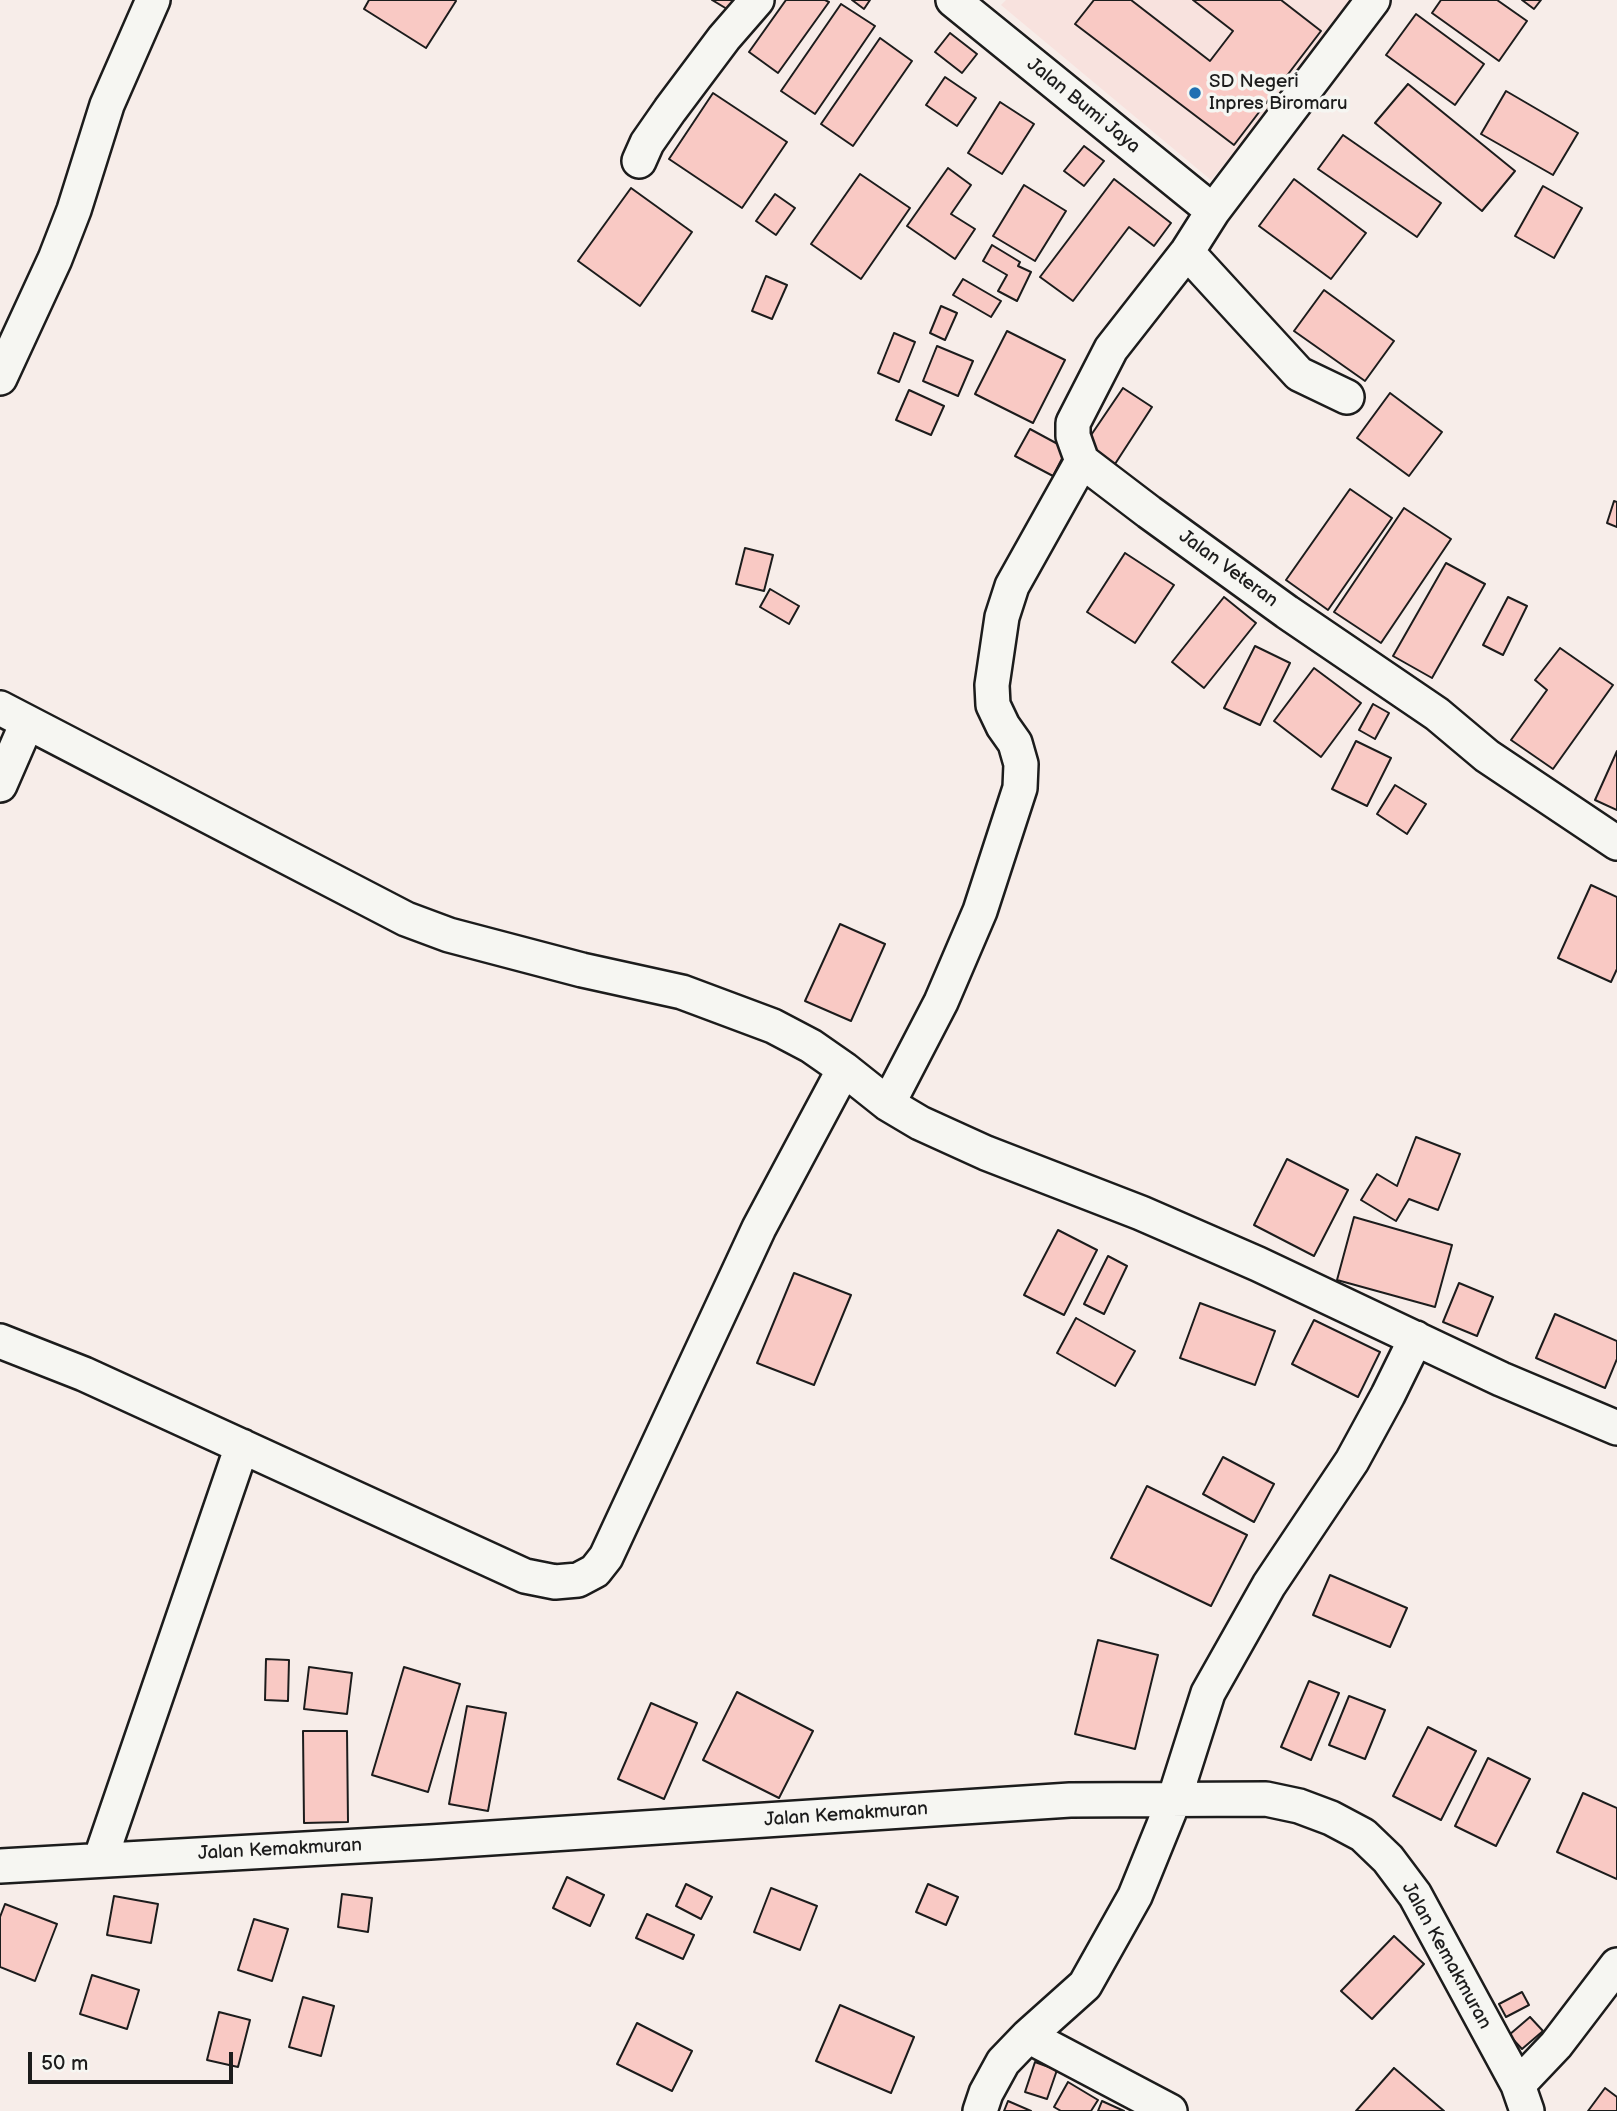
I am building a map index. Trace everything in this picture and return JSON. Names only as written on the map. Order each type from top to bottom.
[{"type":"street","points":[[0,378],[55,259],[74,210],[107,106],[153,0]]},
{"type":"street","points":[[639,161],[670,110],[724,38],[757,0]]},
{"type":"street","name":"Jalan Bumi Jaya","points":[[953,0],[1213,211]]},
{"type":"street","points":[[888,1104],[941,1002],[980,911],[1017,797],[1021,764],[1015,743],[993,705],[992,695],[1002,617],[1012,586],[1082,461],[1073,436],[1073,423],[1111,349],[1187,252],[1213,211],[1373,0]]},
{"type":"street","points":[[1187,252],[1299,374],[1347,397]]},
{"type":"street","name":"Jalan Veteran","points":[[1082,461],[1287,612],[1437,714],[1487,756],[1617,843]]},
{"type":"street","points":[[0,785],[13,715],[406,919],[449,935],[582,970],[644,982],[725,1007],[773,1026],[811,1046],[919,1124],[1141,1213],[1258,1264],[1501,1379],[1614,1418]]},
{"type":"street","points":[[0,1341],[84,1374],[525,1576],[555,1582],[578,1580],[595,1572],[606,1557],[759,1228],[844,1069]]},
{"type":"street","points":[[980,2111],[986,2093],[1003,2062],[1085,1985],[1135,1896],[1174,1800],[1208,1693],[1269,1585],[1352,1461],[1416,1338]]},
{"type":"street","points":[[100,1860],[242,1446]]},
{"type":"street","name":"Jalan Kemakmuran","points":[[0,1866],[430,1842],[1070,1800],[1266,1799],[1299,1806],[1331,1818],[1363,1835],[1388,1859],[1415,1895],[1522,2098]]},
{"type":"street","points":[[1522,2098],[1556,2045],[1617,1965]]},
{"type":"street","points":[[1028,2036],[1170,2111]]},
{"type":"shaded area","name":"SD Negeri Inpres Biromaru","points":[[1006,0],[1361,0],[1211,180],[1001,5]]},
{"type":"building","points":[[369,0],[456,1],[426,48],[364,9]]},
{"type":"building","points":[[712,0],[739,0],[732,12]]},
{"type":"building","points":[[786,0],[829,2],[778,73],[749,52]]},
{"type":"building","points":[[852,0],[870,0],[864,9]]},
{"type":"building","points":[[1094,0],[1131,0],[1210,61],[1233,31],[1193,0],[1281,0],[1321,31],[1234,145],[1075,24]]},
{"type":"building","points":[[1441,0],[1497,0],[1527,21],[1499,61],[1432,13]]},
{"type":"building","points":[[1522,0],[1541,0],[1534,9]]},
{"type":"building","points":[[841,4],[875,26],[815,114],[781,91]]},
{"type":"building","points":[[1416,14],[1484,64],[1455,105],[1386,55]]},
{"type":"building","points":[[950,33],[977,54],[962,73],[935,52]]},
{"type":"building","points":[[880,38],[912,61],[853,146],[821,124]]},
{"type":"building","points":[[945,77],[976,98],[957,126],[926,105]]},
{"type":"building","points":[[1408,84],[1515,171],[1482,211],[1375,123]]},
{"type":"building","points":[[1506,91],[1578,133],[1553,175],[1481,134]]},
{"type":"building","points":[[713,93],[787,142],[742,208],[669,159]]},
{"type":"building","points":[[1000,102],[1034,124],[1002,174],[968,153]]},
{"type":"building","points":[[1343,135],[1441,203],[1417,237],[1318,169]]},
{"type":"building","points":[[1084,146],[1104,161],[1084,186],[1064,171]]},
{"type":"building","points":[[948,168],[971,185],[951,214],[975,229],[955,259],[907,226]]},
{"type":"building","points":[[860,174],[910,208],[861,279],[811,244]]},
{"type":"building","points":[[1114,179],[1171,223],[1154,246],[1129,227],[1073,301],[1040,277]]},
{"type":"building","points":[[1294,179],[1366,233],[1331,279],[1259,226]]},
{"type":"building","points":[[1024,185],[1066,211],[1035,261],[993,236]]},
{"type":"building","points":[[1543,186],[1582,208],[1554,258],[1515,236]]},
{"type":"building","points":[[631,188],[692,232],[640,306],[578,261]]},
{"type":"building","points":[[775,194],[795,208],[776,235],[756,221]]},
{"type":"building","points":[[992,245],[1020,262],[1018,266],[1031,272],[1017,301],[998,291],[1007,275],[983,261]]},
{"type":"building","points":[[766,276],[787,285],[772,319],[752,311]]},
{"type":"building","points":[[963,279],[1001,301],[991,317],[953,295]]},
{"type":"building","points":[[1324,290],[1394,341],[1365,381],[1294,331]]},
{"type":"building","points":[[941,306],[957,313],[945,340],[930,333]]},
{"type":"building","points":[[1007,331],[1065,360],[1033,423],[975,394]]},
{"type":"building","points":[[894,333],[915,342],[899,382],[878,373]]},
{"type":"building","points":[[937,346],[973,361],[958,396],[923,381]]},
{"type":"building","points":[[1123,388],[1152,407],[1115,464],[1085,444]]},
{"type":"building","points":[[909,390],[944,406],[931,435],[896,420]]},
{"type":"building","points":[[1390,393],[1442,432],[1409,476],[1357,438]]},
{"type":"building","points":[[1030,429],[1067,449],[1053,476],[1015,456]]},
{"type":"building","points":[[1350,489],[1392,518],[1328,610],[1286,580]]},
{"type":"building","points":[[1614,501],[1617,502],[1617,527],[1607,523]]},
{"type":"building","points":[[1404,508],[1451,539],[1381,643],[1334,612]]},
{"type":"building","points":[[745,548],[773,555],[764,591],[736,584]]},
{"type":"building","points":[[1125,553],[1174,585],[1135,643],[1087,612]]},
{"type":"building","points":[[1446,563],[1485,584],[1432,678],[1393,656]]},
{"type":"building","points":[[770,589],[799,606],[789,624],[760,607]]},
{"type":"building","points":[[1224,597],[1256,623],[1204,688],[1172,662]]},
{"type":"building","points":[[1508,597],[1527,606],[1503,655],[1483,645]]},
{"type":"building","points":[[1255,646],[1290,663],[1260,725],[1224,708]]},
{"type":"building","points":[[1560,648],[1613,685],[1553,769],[1511,740],[1547,690],[1535,680]]},
{"type":"building","points":[[1314,668],[1361,703],[1321,757],[1274,721]]},
{"type":"building","points":[[1373,704],[1389,713],[1375,739],[1359,730]]},
{"type":"building","points":[[1356,741],[1391,758],[1367,806],[1332,789]]},
{"type":"building","points":[[1617,751],[1617,810],[1595,800]]},
{"type":"building","points":[[1395,785],[1426,804],[1407,834],[1377,814]]},
{"type":"building","points":[[1591,885],[1617,897],[1617,969],[1611,982],[1558,958]]},
{"type":"building","points":[[840,924],[885,944],[851,1021],[805,1001]]},
{"type":"building","points":[[1416,1137],[1460,1154],[1438,1210],[1409,1199],[1396,1221],[1361,1200],[1377,1174],[1397,1186]]},
{"type":"building","points":[[1287,1159],[1348,1190],[1314,1256],[1254,1225]]},
{"type":"building","points":[[1354,1217],[1452,1245],[1435,1307],[1337,1280]]},
{"type":"building","points":[[1058,1230],[1097,1250],[1064,1315],[1024,1295]]},
{"type":"building","points":[[1108,1256],[1127,1266],[1104,1314],[1084,1304]]},
{"type":"building","points":[[794,1273],[851,1295],[814,1385],[757,1363]]},
{"type":"building","points":[[1459,1283],[1493,1297],[1477,1336],[1443,1322]]},
{"type":"building","points":[[1200,1303],[1275,1331],[1255,1385],[1180,1358]]},
{"type":"building","points":[[1555,1314],[1617,1341],[1617,1359],[1605,1388],[1536,1358]]},
{"type":"building","points":[[1076,1318],[1135,1351],[1115,1386],[1057,1353]]},
{"type":"building","points":[[1314,1320],[1380,1352],[1358,1397],[1292,1364]]},
{"type":"building","points":[[1223,1457],[1274,1484],[1254,1522],[1203,1494]]},
{"type":"building","points":[[1147,1486],[1247,1535],[1211,1606],[1111,1558]]},
{"type":"building","points":[[1330,1575],[1407,1608],[1390,1647],[1313,1615]]},
{"type":"building","points":[[1098,1640],[1158,1655],[1135,1749],[1075,1734]]},
{"type":"building","points":[[266,1659],[289,1660],[288,1701],[265,1700]]},
{"type":"building","points":[[309,1667],[352,1673],[347,1714],[304,1709]]},
{"type":"building","points":[[404,1667],[460,1684],[428,1792],[372,1775]]},
{"type":"building","points":[[1309,1681],[1339,1693],[1311,1760],[1281,1747]]},
{"type":"building","points":[[737,1692],[813,1731],[779,1798],[703,1760]]},
{"type":"building","points":[[1349,1696],[1385,1710],[1365,1759],[1329,1745]]},
{"type":"building","points":[[651,1703],[697,1723],[664,1799],[618,1779]]},
{"type":"building","points":[[467,1706],[506,1713],[488,1811],[449,1804]]},
{"type":"building","points":[[1428,1727],[1476,1751],[1441,1820],[1393,1796]]},
{"type":"building","points":[[303,1731],[347,1731],[348,1822],[304,1823]]},
{"type":"building","points":[[1488,1758],[1530,1779],[1496,1846],[1455,1826]]},
{"type":"building","points":[[1583,1793],[1617,1808],[1617,1879],[1557,1852]]},
{"type":"building","points":[[567,1877],[604,1895],[590,1926],[553,1908]]},
{"type":"building","points":[[686,1884],[712,1897],[701,1919],[676,1906]]},
{"type":"building","points":[[928,1884],[958,1897],[946,1925],[916,1912]]},
{"type":"building","points":[[771,1888],[817,1906],[800,1950],[754,1932]]},
{"type":"building","points":[[342,1894],[372,1898],[368,1932],[338,1927]]},
{"type":"building","points":[[114,1896],[158,1904],[151,1943],[107,1935]]},
{"type":"building","points":[[5,1904],[57,1924],[35,1981],[0,1967],[0,1917]]},
{"type":"building","points":[[647,1914],[694,1935],[683,1959],[636,1938]]},
{"type":"building","points":[[254,1919],[288,1929],[272,1981],[238,1970]]},
{"type":"building","points":[[1394,1936],[1424,1964],[1372,2019],[1341,1991]]},
{"type":"building","points":[[92,1975],[139,1990],[127,2029],[80,2014]]},
{"type":"building","points":[[1522,1992],[1529,2005],[1506,2017],[1499,2004]]},
{"type":"building","points":[[303,1997],[334,2006],[321,2056],[289,2047]]},
{"type":"building","points":[[840,2005],[914,2037],[891,2093],[816,2061]]},
{"type":"building","points":[[219,2012],[250,2020],[238,2067],[207,2060]]},
{"type":"building","points":[[1530,2017],[1543,2031],[1522,2049],[1509,2035]]},
{"type":"building","points":[[637,2023],[692,2051],[672,2091],[617,2064]]},
{"type":"building","points":[[1035,2062],[1057,2070],[1047,2099],[1025,2092]]},
{"type":"building","points":[[1394,2068],[1444,2111],[1356,2111]]},
{"type":"building","points":[[1068,2082],[1098,2100],[1091,2111],[1061,2111],[1054,2107]]},
{"type":"building","points":[[1605,2088],[1617,2097],[1617,2111],[1588,2111]]},
{"type":"building","points":[[1008,2101],[1031,2111],[1004,2111]]},
{"type":"building","points":[[1102,2101],[1124,2111],[1098,2111]]},
{"type":"place","name":"SD Negeri Inpres Biromaru","points":[[1195,93]]}]
